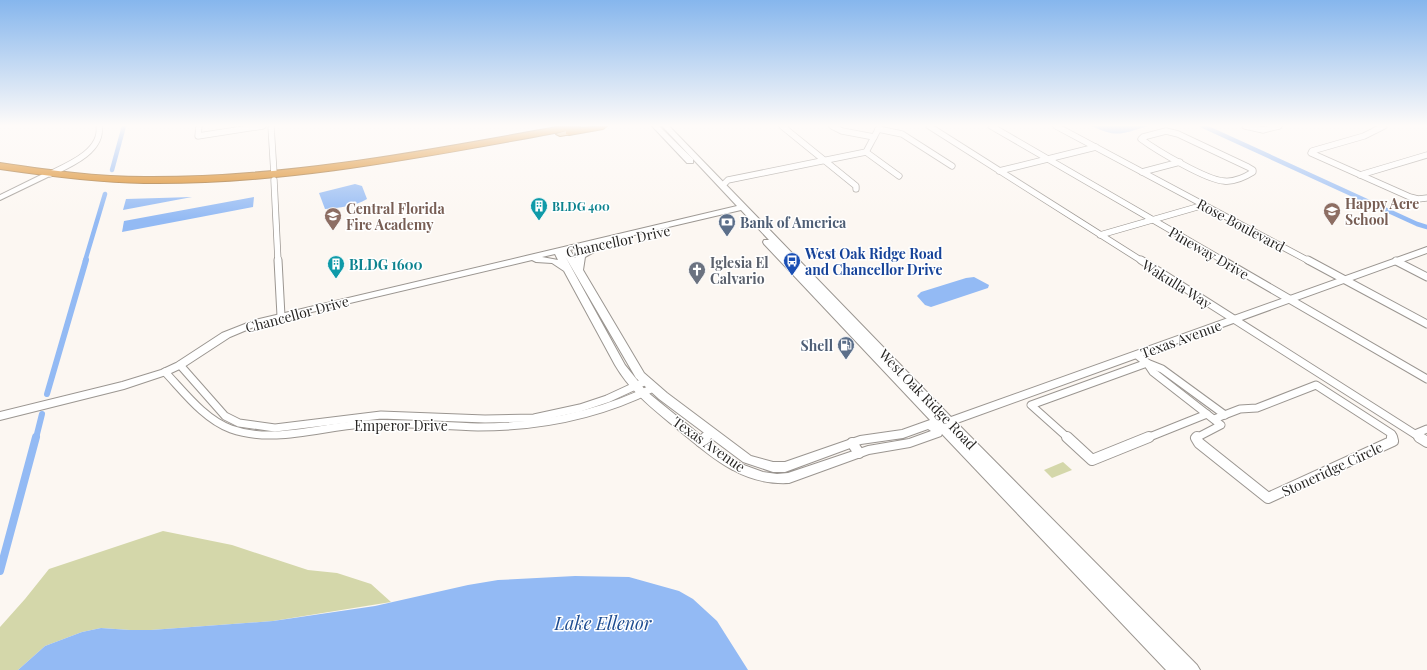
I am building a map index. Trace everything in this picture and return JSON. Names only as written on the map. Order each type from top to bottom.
[{"type":"highway","points":[[0,175],[82,184],[144,186],[243,182],[302,171],[404,157]]},
{"type":"highway","points":[[0,166],[50,174],[96,178],[160,179],[274,177],[375,168],[431,157]]},
{"type":"street","points":[[0,198],[80,157]]},
{"type":"street","points":[[273,157],[281,316]]},
{"type":"street","name":"West Oak Ridge Road","points":[[686,157],[847,315],[942,425],[1062,537],[1192,670]]},
{"type":"street","name":"West Oak Ridge Road","points":[[696,157],[722,183],[741,210],[828,306],[1176,670]]},
{"type":"street","points":[[820,157],[856,186],[856,189]]},
{"type":"street","points":[[689,160],[697,164],[712,179],[722,183],[732,183],[754,178],[767,173],[842,157]]},
{"type":"street","points":[[873,157],[899,176]]},
{"type":"street","points":[[938,157],[952,166]]},
{"type":"street","name":"Wakulla Way","points":[[977,157],[1427,442]]},
{"type":"street","name":"Pineway Drive","points":[[1045,157],[1427,379]]},
{"type":"street","points":[[999,171],[1055,157]]},
{"type":"street","name":"Rose Boulevard","points":[[1115,157],[1427,324]]},
{"type":"street","points":[[1172,157],[1210,177],[1224,181],[1253,172],[1253,170],[1248,167],[1227,157]]},
{"type":"street","points":[[1321,157],[1410,197],[1418,199],[1427,198]]},
{"type":"street","points":[[1360,175],[1417,157]]},
{"type":"street","points":[[1142,172],[1180,162]]},
{"type":"street","points":[[1100,235],[1204,205]]},
{"type":"street","name":"Chancellor Drive","points":[[0,416],[124,385],[165,372],[180,365],[232,333],[258,322],[488,268],[562,252],[603,246],[741,210]]},
{"type":"street","name":"Chancellor Drive","points":[[488,268],[534,259],[741,210]]},
{"type":"street","points":[[534,259],[554,261],[574,270],[579,258],[589,250],[603,246]]},
{"type":"street","name":"Texas Avenue","points":[[574,270],[620,365],[639,390],[701,442],[738,467],[753,474],[776,479],[789,478],[802,468],[856,448],[880,447],[906,438],[937,433],[942,425],[1427,250]]},
{"type":"street","name":"Texas Avenue","points":[[562,252],[632,362],[649,384],[711,434],[747,459],[773,467],[802,468]]},
{"type":"street","points":[[1396,261],[1427,277]]},
{"type":"street","points":[[828,306],[834,308],[841,314],[847,315]]},
{"type":"street","points":[[1137,355],[1147,363],[1162,369],[1225,415]]},
{"type":"street","points":[[620,365],[632,362]]},
{"type":"street","points":[[1147,363],[1031,405],[1092,460],[1211,417]]},
{"type":"street","points":[[1147,363],[1153,372],[1211,417]]},
{"type":"street","name":"Emperor Drive","points":[[180,365],[224,416],[239,423],[275,428],[381,415],[485,419],[534,418],[580,408],[639,390]]},
{"type":"street","name":"Emperor Drive","points":[[165,372],[217,422],[231,429],[263,435],[278,435],[323,428],[364,424],[514,426],[545,424],[590,414],[649,384]]},
{"type":"street","name":"Stoneridge Circle","points":[[1316,385],[1392,434],[1393,440],[1268,498],[1199,444],[1196,438],[1200,434],[1221,424],[1211,417],[1225,415],[1240,409],[1257,408],[1316,385]]},
{"type":"street","points":[[1415,434],[1427,429]]},
{"type":"street","points":[[701,442],[711,434]]},
{"type":"street","points":[[738,467],[747,459]]},
{"type":"street","points":[[1014,501],[1024,505],[1053,536],[1062,537]]},
{"type":"street","points":[[1157,650],[1170,657],[1182,670]]},
{"type":"green space","points":[[1063,462],[1072,470],[1052,478],[1044,470]]},
{"type":"green space","points":[[163,531],[232,545],[308,570],[337,573],[371,584],[391,602],[273,621],[151,630],[101,628],[82,632],[45,646],[18,670],[0,670],[0,627],[49,569]]},
{"type":"water","points":[[355,184],[362,186],[367,199],[352,205],[325,209],[319,193]]},
{"type":"water","points":[[192,197],[123,210],[126,199]]},
{"type":"water","points":[[254,197],[253,207],[122,232],[124,221]]},
{"type":"water","points":[[974,277],[989,285],[988,288],[931,307],[925,305],[917,296],[921,292],[966,278]]},
{"type":"water","name":"Lake Ellenor","points":[[575,576],[629,577],[679,591],[693,599],[717,621],[748,670],[18,670],[45,646],[82,632],[101,628],[151,630],[273,621],[375,606],[468,585],[498,580]]},
{"type":"waterway","points":[[112,170],[115,157]]},
{"type":"waterway","points":[[1271,157],[1417,224],[1427,227]]},
{"type":"waterway","points":[[85,261],[105,194]]},
{"type":"waterway","points":[[47,394],[86,260]]},
{"type":"waterway","points":[[36,438],[42,414]]},
{"type":"waterway","points":[[0,571],[36,437]]},
{"type":"place","name":"BLDG 400","points":[[539,221]]},
{"type":"place","name":"Happy Acre School","points":[[1332,226]]},
{"type":"place","name":"Central Florida Fire Academy","points":[[333,231]]},
{"type":"place","name":"Bank of America","points":[[727,237]]},
{"type":"place","name":"West Oak Ridge Road and Chancellor Drive","points":[[792,276]]},
{"type":"place","name":"BLDG 1600","points":[[336,279]]},
{"type":"place","name":"Iglesia El Calvario","points":[[697,285]]},
{"type":"place","name":"Shell","points":[[846,360]]}]
